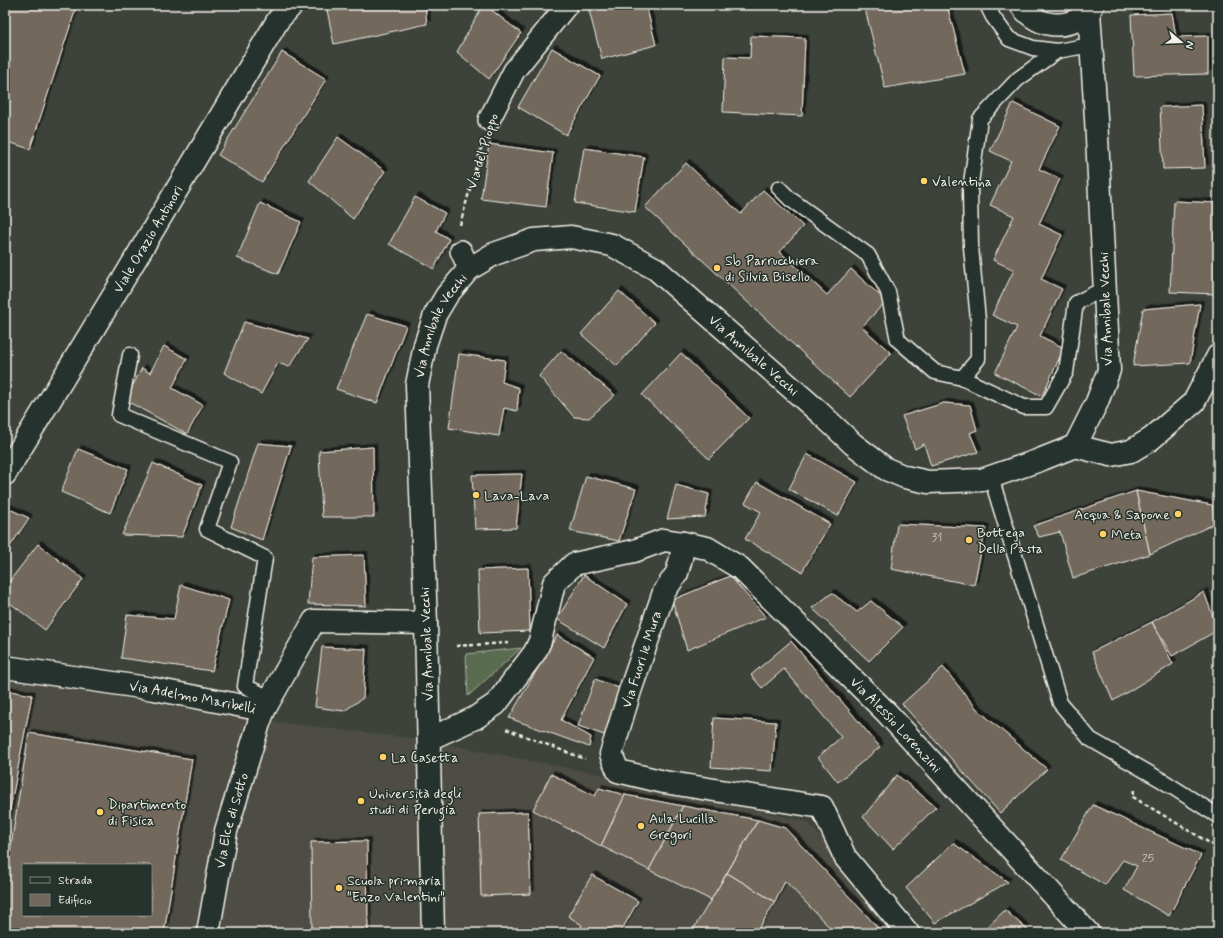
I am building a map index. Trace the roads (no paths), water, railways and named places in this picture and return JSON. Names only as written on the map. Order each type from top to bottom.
[{"type":"street","name":"Viale Orazio Antinori","points":[[5,474],[124,279],[278,20],[292,5]]},
{"type":"street","name":"Via del Pioppo","points":[[489,120],[514,71],[567,5]]},
{"type":"street","points":[[1021,5],[1032,17],[1046,24],[1062,25],[1076,21],[1091,8]]},
{"type":"street","name":"Via Annibale Vecchi","points":[[433,933],[426,623],[417,385],[424,346],[435,314],[447,295],[465,260],[494,254],[534,240],[570,237],[612,245],[656,269],[820,412],[853,444],[886,469],[905,477],[928,482],[982,480],[1075,446],[1097,402],[1109,370],[1091,45],[1091,8]]},
{"type":"street","points":[[1075,446],[1111,455],[1131,451],[1151,439],[1194,402],[1218,356]]},
{"type":"street","points":[[429,739],[475,718],[496,704],[535,652],[540,641],[554,583],[574,564],[634,551],[664,540],[683,542]]},
{"type":"street","name":"Via Fuori le Mura","points":[[683,542],[677,573],[664,592],[630,691],[611,754],[618,771],[664,782],[822,807],[845,857],[908,933]]},
{"type":"street","name":"Via Alessio Lorenzini","points":[[683,542],[707,548],[740,568],[887,713],[1088,933]]},
{"type":"street","name":"Via Adelmo Maribelli","points":[[5,666],[154,689],[267,704],[314,621],[426,623]]},
{"type":"street","name":"Via Elce di Sotto","points":[[208,933],[226,831],[267,704]]},
{"type":"lane","points":[[988,5],[993,17],[1009,39],[1033,48],[1057,51],[1091,45]]},
{"type":"lane","points":[[962,378],[978,359],[978,320],[971,247],[970,190],[980,118],[1018,79],[1057,51]]},
{"type":"lane","points":[[779,188],[790,199],[868,255],[888,292],[898,340],[935,372],[962,378],[1024,407],[1046,407],[1066,372],[1076,303],[1105,288]]},
{"type":"lane","points":[[130,355],[119,415],[230,462],[207,529],[265,558],[245,686],[267,704]]},
{"type":"lane","points":[[990,477],[1060,703],[1090,739],[1163,780],[1218,816]]},
{"type":"place","name":"Valentina","points":[[924,181]]},
{"type":"place","name":"Sb Parrucchiera di Silvia Bisello","points":[[717,268]]},
{"type":"place","name":"Lava-Lava","points":[[476,495]]},
{"type":"place","name":"Acqua & Sapone","points":[[1178,514]]},
{"type":"place","name":"Meta","points":[[1103,534]]},
{"type":"place","name":"Bottega Della Pasta","points":[[969,540]]},
{"type":"place","name":"La Casetta","points":[[383,757]]},
{"type":"place","name":"Università degli studi di Perugia","points":[[361,801]]},
{"type":"place","name":"Dipartimento di Fisica","points":[[100,812]]},
{"type":"place","name":"Aula Lucilla Gregori","points":[[641,826]]},
{"type":"place","name":"Scuola primaria \"Enzo Valentini\"","points":[[339,888]]}]
